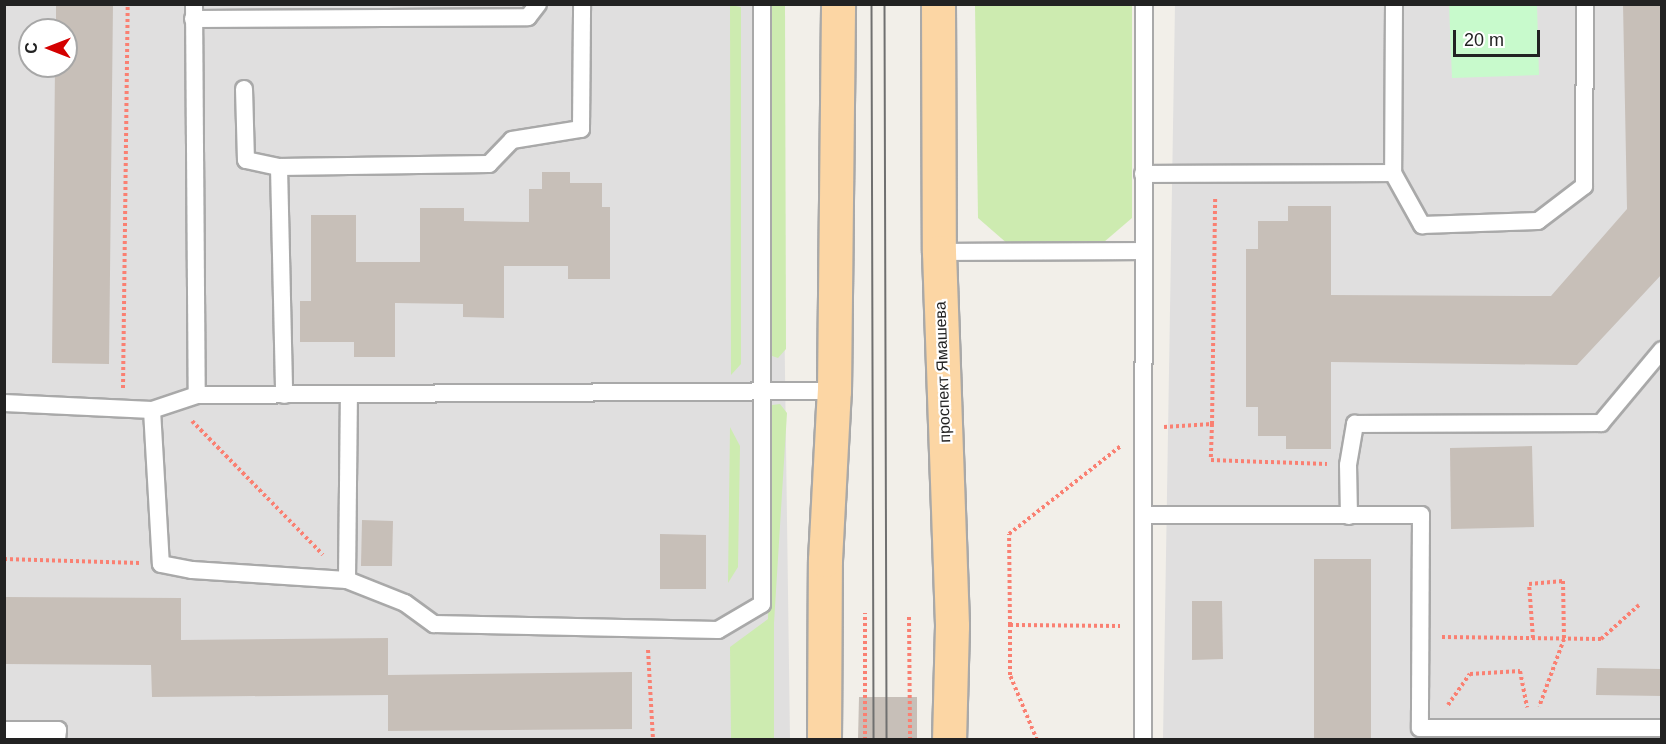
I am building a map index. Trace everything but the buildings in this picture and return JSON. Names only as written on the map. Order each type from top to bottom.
[{"type":"main road","points":[[824,740],[825,560],[834,391],[838,4]]},
{"type":"main road","name":"проспект Ямашева","points":[[938,4],[939,252],[952,626],[949,740]]},
{"type":"lane","points":[[197,395],[194,12],[528,17],[538,4]]},
{"type":"lane","points":[[244,89],[246,160],[279,167],[489,164],[512,140],[581,129],[582,4]]},
{"type":"lane","points":[[152,410],[161,564],[192,570],[347,580],[405,603],[434,624],[718,630],[762,604],[764,394],[762,4]]},
{"type":"lane","points":[[1143,740],[1144,4]]},
{"type":"lane","points":[[1394,4],[1393,173],[1422,225],[1538,221],[1584,186],[1586,4]]},
{"type":"lane","points":[[279,167],[284,395]]},
{"type":"lane","points":[[1143,174],[1393,173]]},
{"type":"lane","points":[[939,252],[1144,251]]},
{"type":"lane","points":[[1349,516],[1348,465],[1354,424],[1602,423],[1662,350]]},
{"type":"lane","points":[[4,403],[152,410],[197,395],[764,394],[834,391]]},
{"type":"lane","points":[[347,580],[349,394]]},
{"type":"lane","points":[[1143,515],[1420,515],[1420,728],[1662,728]]},
{"type":"lane","points":[[4,730],[58,730],[57,740]]},
{"type":"path","points":[[123,409],[128,4]]},
{"type":"path","points":[[174,403],[347,580]]},
{"type":"path","points":[[1212,424],[1211,460],[1348,465]]},
{"type":"path","points":[[4,559],[161,564]]},
{"type":"path","points":[[1531,728],[1564,639],[1563,581],[1529,584],[1533,638]]},
{"type":"path","points":[[1420,637],[1601,639],[1639,605]]},
{"type":"path","points":[[865,613],[865,740]]},
{"type":"path","points":[[909,616],[910,740]]},
{"type":"path","points":[[1037,740],[1010,675],[1010,625],[1144,626]]},
{"type":"path","points":[[647,627],[653,740]]},
{"type":"path","points":[[1432,728],[1470,674],[1520,671],[1531,728]]},
{"type":"shaded area","points":[[4,5],[780,5],[790,739],[5,739]]},
{"type":"shaded area","points":[[1175,5],[1661,5],[1661,739],[1163,740]]},
{"type":"green space","points":[[730,5],[741,7],[741,364],[731,375]]},
{"type":"green space","points":[[767,5],[785,5],[786,349],[778,358],[769,355]]},
{"type":"green space","points":[[975,5],[1132,5],[1132,218],[1097,248],[1009,245],[978,218]]},
{"type":"green space","points":[[1449,5],[1537,5],[1539,75],[1452,78]]},
{"type":"green space","points":[[780,404],[787,413],[774,623],[774,739],[731,739],[730,647],[768,619],[772,405]]},
{"type":"green space","points":[[730,427],[740,446],[738,567],[728,583]]},
{"type":"tram line","points":[[872,4],[874,740]]},
{"type":"tram line","points":[[885,4],[887,740]]}]
